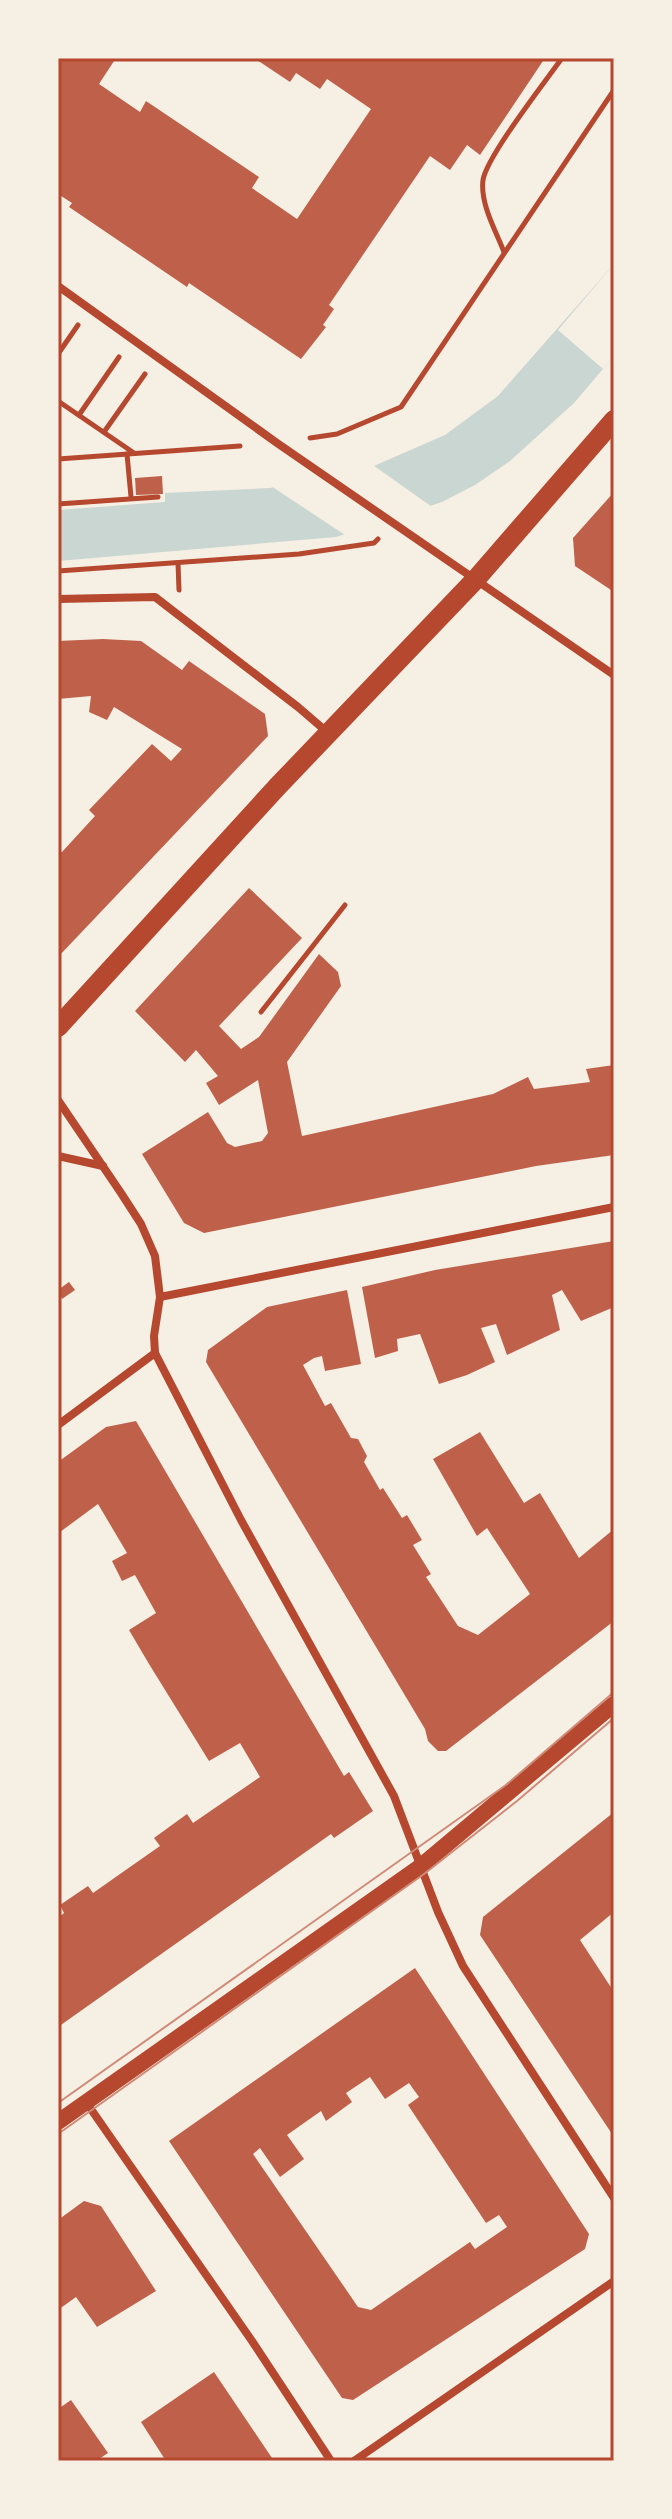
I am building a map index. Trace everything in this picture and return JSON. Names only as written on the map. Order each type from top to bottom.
[{"type":"main road","points":[[58,1027],[476,579],[614,420]]},
{"type":"main road","points":[[58,2122],[421,1866],[614,1704]]},
{"type":"street","points":[[58,286],[317,471],[614,675]]},
{"type":"street","points":[[58,599],[155,597],[329,734]]},
{"type":"street","points":[[58,1100],[141,1224],[155,1256],[160,1297],[154,1336],[155,1353],[241,1520],[394,1796],[463,1966],[614,2198]]},
{"type":"street","points":[[58,1156],[103,1166]]},
{"type":"street","points":[[160,1297],[614,1207]]},
{"type":"street","points":[[58,1425],[155,1353]]},
{"type":"street","points":[[86,2102],[331,2461]]},
{"type":"street","points":[[354,2461],[614,2281]]},
{"type":"path","points":[[505,253],[486,207],[483,180],[492,159],[562,58]]},
{"type":"path","points":[[58,459],[277,443],[337,434],[401,407],[614,90]]},
{"type":"path","points":[[58,354],[90,308]]},
{"type":"path","points":[[79,415],[132,339]]},
{"type":"path","points":[[104,432],[157,357]]},
{"type":"path","points":[[58,401],[135,453]]},
{"type":"path","points":[[127,454],[131,497]]},
{"type":"path","points":[[58,504],[158,497]]},
{"type":"path","points":[[58,571],[299,554],[374,543],[396,526]]},
{"type":"path","points":[[261,1012],[345,905]]},
{"type":"shaded area","points":[[614,264],[614,356],[574,403],[510,461],[475,485],[442,502],[336,537],[58,561],[58,510],[165,502],[165,493],[270,488],[374,466],[445,435],[498,396]]},
{"type":"pier","points":[[614,264],[614,356],[603,369],[558,330]]},
{"type":"pier","points":[[370,463],[435,509],[348,537],[268,484]]},
{"type":"building","points":[[58,58],[116,58],[99,84],[140,112],[146,101],[259,177],[252,188],[297,219],[371,109],[327,79],[320,89],[296,73],[290,82],[254,58],[545,58],[480,155],[467,145],[450,170],[430,156],[329,305],[334,309],[323,325],[326,327],[301,359],[69,207],[72,203],[58,194]]},
{"type":"building","points":[[162,476],[163,494],[136,495],[135,478]]},
{"type":"building","points":[[614,492],[614,592],[575,566],[573,538]]},
{"type":"building","points":[[58,641],[141,641],[182,670],[189,661],[265,714],[268,736],[58,957],[58,852],[62,852],[95,816],[89,810],[152,744],[171,761],[182,749],[114,707],[107,720],[89,712],[91,696],[58,699]]},
{"type":"building","points":[[249,888],[302,938],[219,1026],[241,1049],[259,1037],[319,954],[338,972],[341,986],[287,1062],[302,1136],[493,1094],[528,1077],[534,1089],[590,1082],[586,1069],[614,1065],[614,1155],[536,1166],[204,1233],[184,1223],[142,1154],[208,1112],[227,1143],[235,1147],[262,1141],[268,1133],[258,1080],[219,1105],[206,1083],[218,1076],[196,1050],[185,1062],[135,1011]]},
{"type":"building","points":[[614,1241],[614,1307],[581,1321],[562,1290],[552,1295],[560,1330],[507,1355],[496,1324],[481,1328],[495,1362],[439,1384],[420,1334],[397,1339],[398,1351],[375,1358],[362,1287],[435,1270]]},
{"type":"building","points":[[69,1282],[75,1290],[62,1299],[58,1290]]},
{"type":"building","points":[[347,1290],[361,1364],[325,1371],[322,1356],[303,1365],[325,1406],[331,1403],[351,1438],[358,1439],[367,1456],[364,1462],[380,1490],[383,1488],[402,1518],[407,1515],[422,1540],[413,1545],[431,1574],[426,1577],[458,1626],[478,1635],[530,1594],[487,1528],[477,1536],[433,1459],[480,1432],[524,1503],[540,1493],[579,1558],[614,1529],[614,1621],[446,1751],[438,1751],[428,1741],[425,1729],[206,1362],[208,1350],[267,1307]]},
{"type":"building","points":[[136,1421],[344,1776],[349,1772],[373,1811],[334,1838],[331,1834],[58,2027],[58,1918],[64,1913],[60,1905],[88,1886],[93,1893],[160,1846],[154,1838],[187,1814],[193,1823],[260,1777],[240,1743],[209,1761],[149,1664],[129,1630],[156,1613],[135,1575],[122,1581],[112,1561],[127,1553],[98,1504],[60,1532],[58,1528],[58,1462],[106,1427]]},
{"type":"building","points":[[614,1812],[614,1912],[580,1940],[614,1992],[614,2137],[480,1935],[483,1917]]},
{"type":"building","points":[[415,1968],[589,2234],[585,2249],[353,2400],[342,2398],[169,2141]],"holes":[[[370,2077],[385,2099],[409,2083],[419,2097],[408,2105],[486,2223],[499,2215],[507,2227],[475,2249],[470,2242],[371,2310],[358,2307],[253,2154],[260,2148],[280,2177],[304,2159],[287,2135],[321,2111],[326,2121],[352,2102],[346,2093]]]},
{"type":"building","points":[[84,2201],[101,2206],[156,2291],[97,2327],[76,2297],[58,2310],[58,2220]]},
{"type":"building","points":[[214,2372],[274,2461],[166,2461],[141,2422]]},
{"type":"building","points":[[71,2400],[108,2453],[96,2461],[58,2461],[58,2409]]},
{"type":"tram line","points":[[58,2103],[506,1785],[614,1692]]},
{"type":"tram line","points":[[58,2134],[424,1874],[517,1801],[614,1718]]}]
